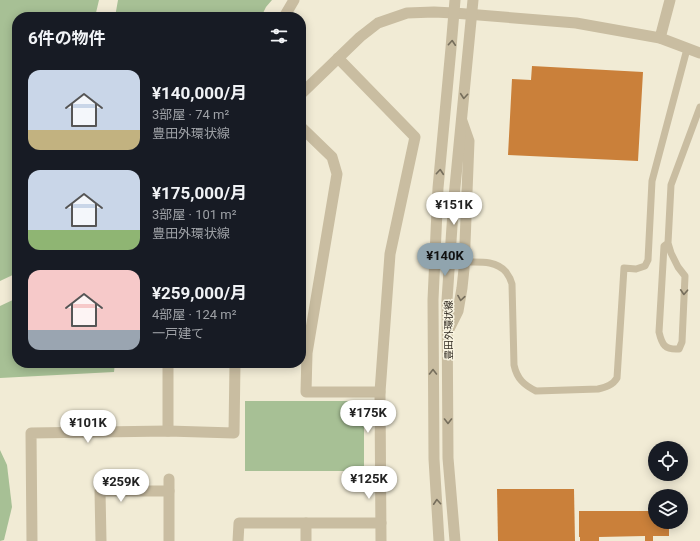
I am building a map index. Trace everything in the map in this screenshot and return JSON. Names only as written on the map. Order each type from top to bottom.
[{"type":"street","points":[[287,12],[294,0]]},
{"type":"street","name":"豊田外環状線","points":[[439,541],[434,458],[433,300],[438,188],[455,0]]},
{"type":"street","name":"豊田外環状線","points":[[455,541],[448,458],[448,300],[454,205],[473,0]]},
{"type":"street","points":[[660,38],[670,0]]},
{"type":"street","points":[[306,89],[360,37],[378,23],[407,12],[454,13],[576,23],[660,38],[700,53]]},
{"type":"street","points":[[338,58],[415,137],[390,254],[380,392],[381,541]]},
{"type":"street","points":[[448,331],[458,311],[464,262],[469,141],[462,121]]},
{"type":"street","points":[[306,132],[332,157],[338,174],[307,353],[306,392],[380,392]]},
{"type":"street","points":[[168,368],[168,431]]},
{"type":"street","points":[[32,541],[31,433],[168,431],[234,432],[235,368]]},
{"type":"street","points":[[168,479],[169,541]]},
{"type":"street","points":[[100,541],[100,491],[169,491]]},
{"type":"street","points":[[238,541],[239,523],[381,523]]},
{"type":"street","points":[[306,523],[306,541]]},
{"type":"lane","points":[[464,262],[486,262],[497,264],[506,272],[512,284],[515,372],[528,387],[536,391],[598,389],[607,387],[615,381],[617,378],[624,268],[636,269],[644,266],[648,260],[652,181],[687,49]]},
{"type":"lane","points":[[668,243],[664,246],[659,332],[661,342],[672,350],[679,349],[682,342],[685,276],[678,267],[668,243],[671,185],[700,107]]},
{"type":"green space","points":[[0,0],[99,0],[96,12],[12,12],[12,275],[0,281]]},
{"type":"green space","points":[[118,0],[272,0],[264,12],[116,12]]},
{"type":"green space","points":[[12,300],[12,368],[114,368],[114,372],[0,378],[0,306]]},
{"type":"green space","points":[[245,401],[364,401],[364,471],[245,471]]},
{"type":"green space","points":[[0,450],[7,465],[12,507],[4,540],[0,541]]},
{"type":"building","points":[[532,66],[643,72],[638,161],[508,155],[512,79],[531,80]]},
{"type":"building","points":[[497,489],[574,489],[575,541],[498,541]]},
{"type":"building","points":[[579,511],[648,511],[648,529],[669,529],[669,536],[653,536],[653,541],[645,541],[645,536],[599,537],[599,541],[580,541]]}]
